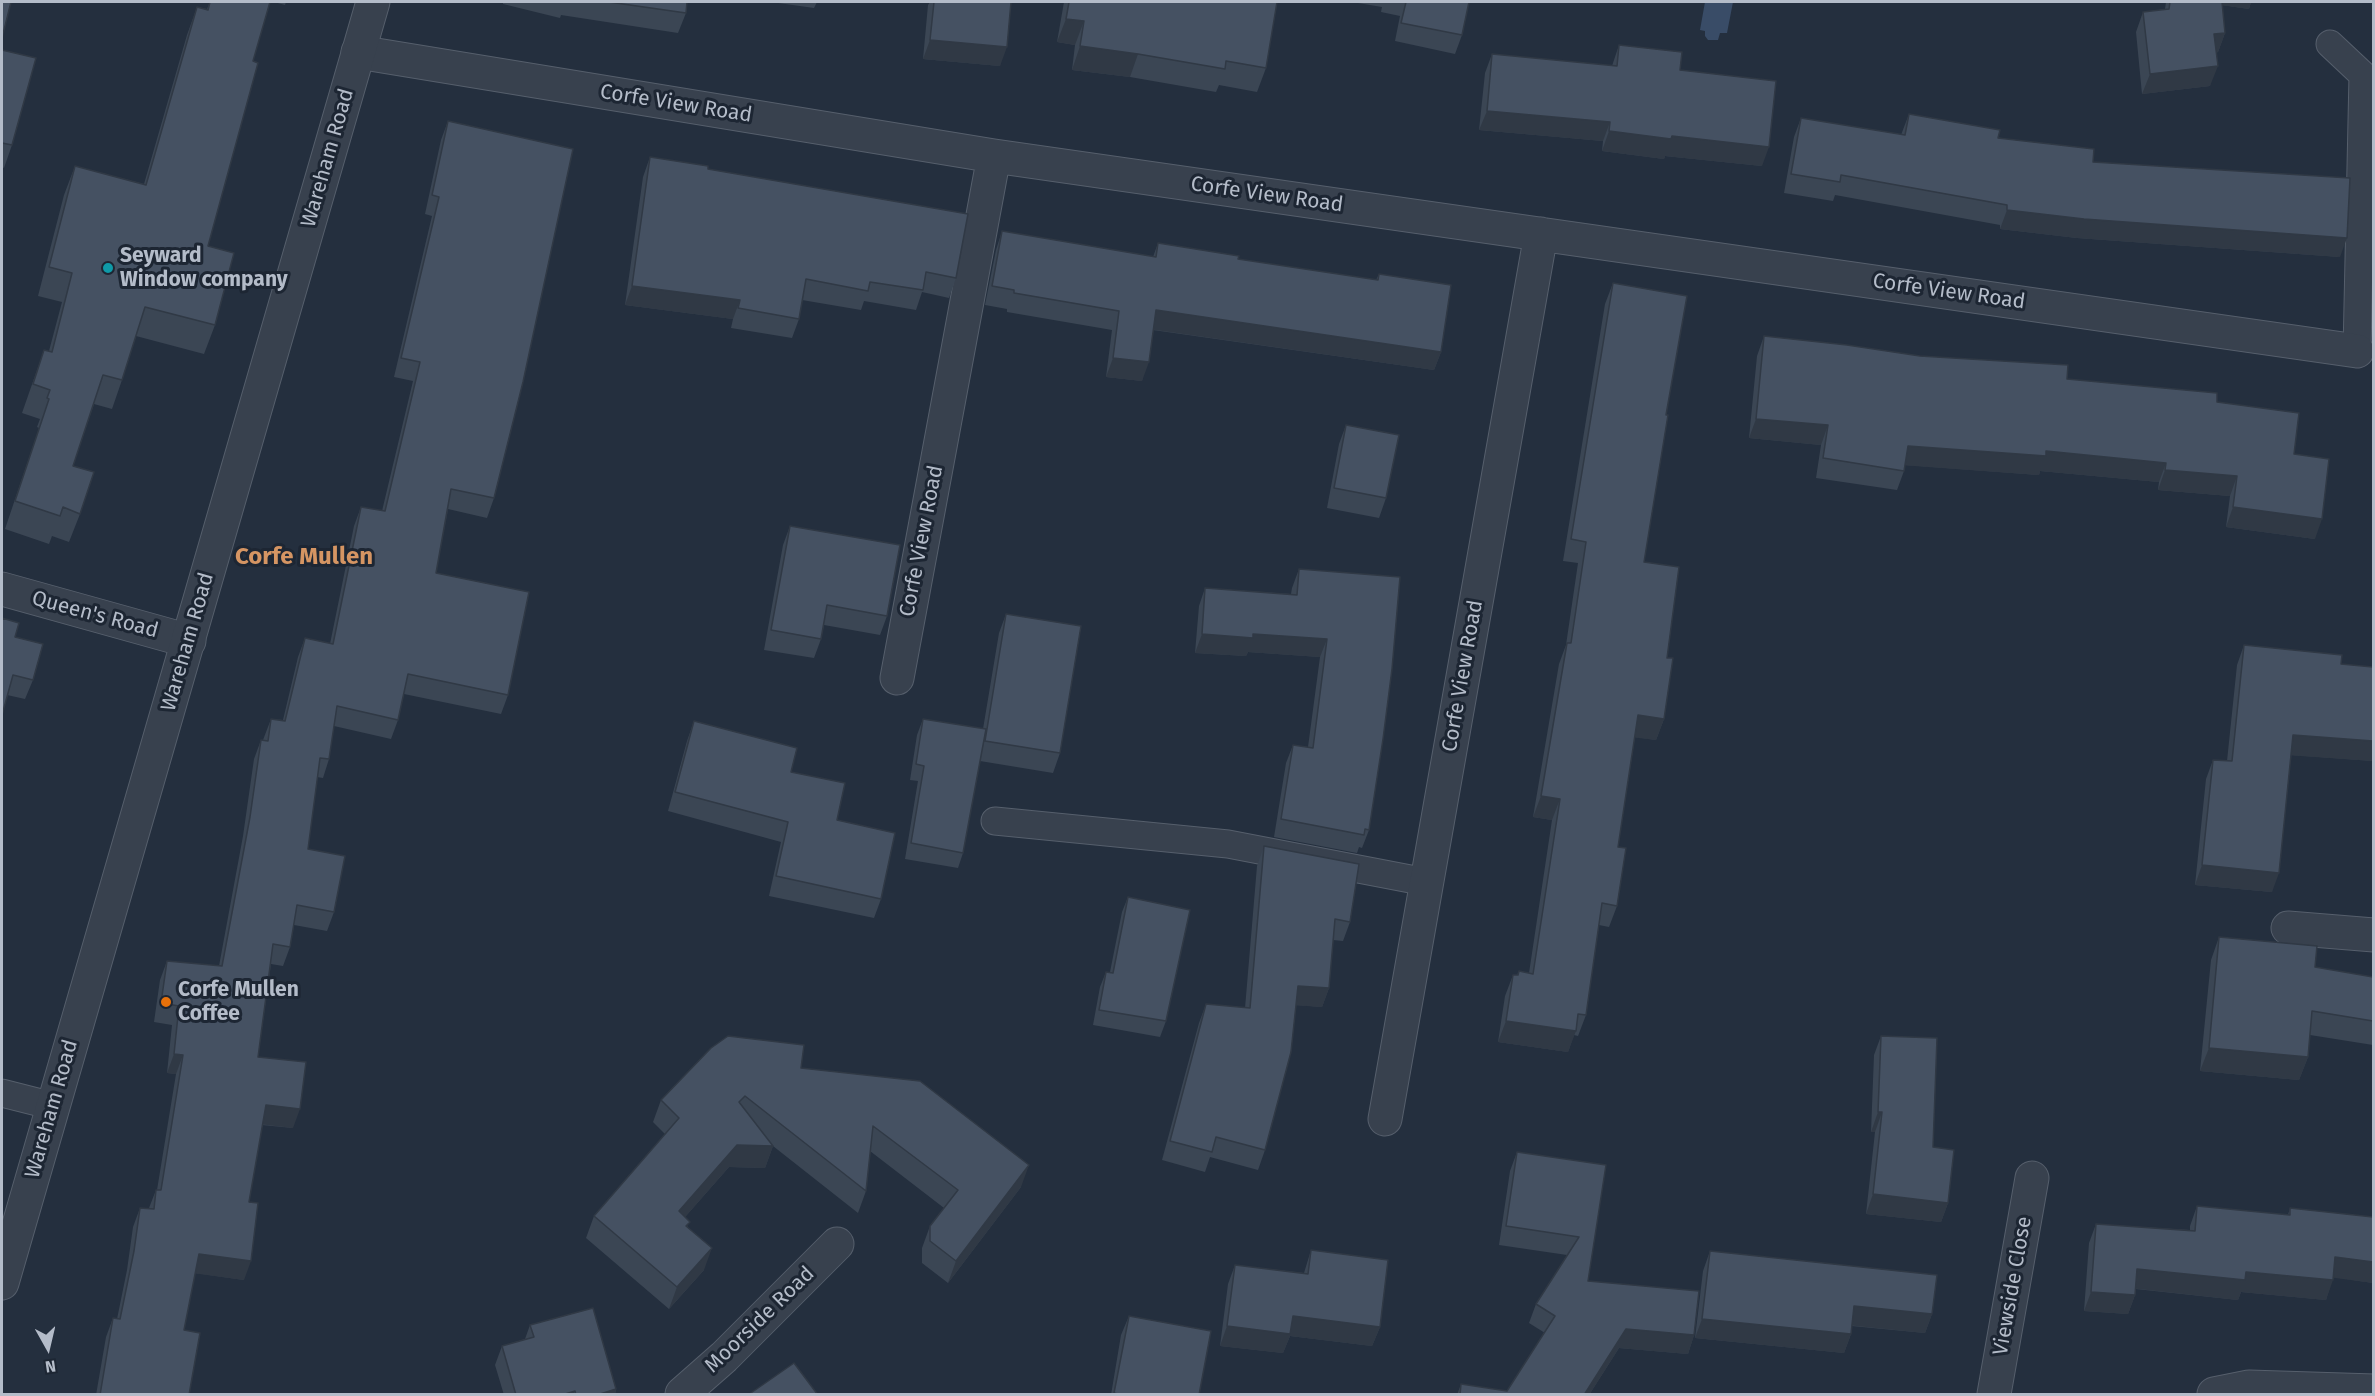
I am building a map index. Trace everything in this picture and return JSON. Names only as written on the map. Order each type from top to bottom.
[{"type":"street","name":"Wareham Road","points":[[2,1283],[373,2]]},
{"type":"street","name":"Corfe View Road","points":[[358,52],[994,156],[2357,351]]},
{"type":"street","name":"Corfe View Road","points":[[897,678],[994,156]]},
{"type":"street","name":"Corfe View Road","points":[[1385,1119],[1541,234]]},
{"type":"street","name":"Queen's Road","points":[[2,589],[189,641]]},
{"type":"street","points":[[2288,928],[2373,934]]},
{"type":"street","name":"Viewside Close","points":[[1994,1395],[2032,1178]]},
{"type":"street","name":"Moorside Road","points":[[682,1395],[724,1357],[837,1244]]},
{"type":"street","points":[[2214,1395],[2248,1387],[2373,1391]]},
{"type":"lane","points":[[2330,44],[2363,75],[2357,351]]},
{"type":"lane","points":[[995,821],[1228,844],[1426,882]]},
{"type":"lane","points":[[2,1093],[53,1106]]},
{"type":"water","points":[[1705,2],[1733,2],[1727,33],[1720,33],[1718,40],[1708,40],[1705,31],[1700,30]]},
{"type":"building","points":[[2,2],[11,2],[2,38]]},
{"type":"building","points":[[210,2],[270,2],[253,61],[258,63],[208,246],[234,253],[215,325],[145,307],[122,380],[103,375],[73,466],[94,472],[80,514],[63,507],[60,516],[15,501],[49,399],[47,398],[50,390],[33,384],[44,350],[52,352],[72,273],[49,267],[75,166],[146,185],[197,7],[208,10]]},
{"type":"building","points":[[609,2],[687,2],[686,13]]},
{"type":"building","points":[[934,2],[1011,2],[1007,47],[930,40]]},
{"type":"building","points":[[1069,2],[1277,2],[1266,68],[1226,61],[1225,69],[1080,46],[1084,21],[1066,19]]},
{"type":"building","points":[[1406,2],[1469,2],[1462,35],[1401,23]]},
{"type":"building","points":[[2170,2],[2222,2],[2225,33],[2214,34],[2218,66],[2150,74],[2143,12],[2169,9]]},
{"type":"building","points":[[1619,45],[1682,52],[1680,70],[1776,81],[1769,147],[1609,131],[1610,122],[1487,111],[1492,54],[1617,66]]},
{"type":"building","points":[[2,50],[36,58],[12,145],[2,143]]},
{"type":"building","points":[[1909,114],[2000,130],[1998,138],[2094,149],[2093,162],[2350,178],[2347,238],[2084,219],[2007,210],[2007,205],[1841,175],[1840,182],[1791,174],[1801,118],[1905,135]]},
{"type":"building","points":[[448,121],[573,149],[523,382],[494,498],[451,489],[436,573],[529,592],[508,695],[408,674],[398,720],[337,706],[329,759],[320,758],[308,849],[345,856],[334,912],[297,905],[290,947],[273,944],[258,1057],[306,1062],[300,1109],[266,1105],[249,1202],[258,1203],[251,1261],[199,1254],[184,1330],[200,1333],[189,1395],[100,1395],[113,1318],[120,1319],[140,1208],[154,1209],[156,1190],[161,1190],[183,1055],[174,1054],[179,1006],[161,1003],[167,961],[222,966],[250,817],[261,740],[268,741],[271,719],[285,721],[305,638],[333,644],[361,507],[385,511],[420,362],[401,358],[439,197],[432,195]]},
{"type":"building","points":[[650,157],[968,214],[956,278],[926,272],[923,290],[870,282],[868,291],[806,279],[799,319],[738,308],[740,300],[632,286]]},
{"type":"building","points":[[1002,231],[1156,257],[1158,243],[1239,256],[1238,259],[1378,280],[1379,274],[1451,285],[1441,352],[1156,310],[1149,362],[1113,358],[1119,311],[1014,293],[1014,290],[992,286]]},
{"type":"building","points":[[1613,283],[1687,296],[1644,562],[1679,567],[1667,658],[1673,658],[1664,719],[1638,715],[1618,847],[1626,848],[1617,906],[1602,903],[1586,1015],[1578,1014],[1576,1031],[1506,1021],[1513,975],[1518,975],[1519,971],[1533,974],[1560,799],[1541,796],[1567,643],[1571,643],[1586,542],[1571,539]]},
{"type":"building","points":[[1764,336],[1920,356],[2068,365],[2067,379],[2217,393],[2217,402],[2299,413],[2294,454],[2329,459],[2322,519],[2233,507],[2237,476],[2165,470],[2166,463],[2046,451],[2046,456],[1908,446],[1904,471],[1823,458],[1828,425],[1756,419]]},
{"type":"building","points":[[1346,425],[1399,435],[1386,498],[1334,488]]},
{"type":"building","points":[[790,526],[900,545],[887,616],[827,605],[821,639],[771,630]]},
{"type":"building","points":[[1299,569],[1400,577],[1383,739],[1369,830],[1365,829],[1364,835],[1281,819],[1293,745],[1313,748],[1327,639],[1253,634],[1253,638],[1202,634],[1205,588],[1297,595]]},
{"type":"building","points":[[1006,614],[1081,626],[1060,753],[985,741]]},
{"type":"building","points":[[2,618],[19,623],[15,637],[43,644],[33,680],[13,675],[2,715]]},
{"type":"building","points":[[2244,645],[2342,655],[2341,664],[2373,667],[2373,741],[2293,735],[2279,873],[2202,865],[2213,760],[2232,761]]},
{"type":"building","points":[[923,719],[986,729],[963,853],[911,843],[924,766],[916,764]]},
{"type":"building","points":[[694,721],[797,748],[791,772],[845,783],[837,820],[895,833],[881,899],[776,876],[788,822],[675,792]]},
{"type":"building","points":[[1264,846],[1359,864],[1350,922],[1335,919],[1329,988],[1298,986],[1291,1052],[1265,1150],[1216,1137],[1212,1152],[1170,1141],[1206,1004],[1250,1008]]},
{"type":"building","points":[[1128,897],[1190,910],[1166,1021],[1099,1010],[1106,972],[1113,973]]},
{"type":"building","points":[[2219,937],[2317,946],[2315,967],[2373,977],[2373,1021],[2312,1011],[2308,1057],[2209,1048]]},
{"type":"building","points":[[728,1036],[804,1045],[801,1068],[920,1081],[1029,1165],[956,1261],[930,1241],[930,1226],[958,1190],[873,1126],[866,1191],[745,1096],[739,1102],[773,1146],[737,1145],[679,1211],[690,1222],[686,1226],[712,1248],[677,1287],[594,1216],[679,1118],[661,1100],[711,1048]]},
{"type":"building","points":[[1881,1036],[1937,1038],[1933,1147],[1954,1150],[1948,1203],[1873,1194],[1882,1112],[1878,1112]]},
{"type":"building","points":[[1517,1152],[1606,1165],[1588,1281],[1699,1291],[1694,1335],[1626,1329],[1584,1395],[1460,1395],[1461,1384],[1507,1391],[1555,1316],[1536,1304],[1579,1237],[1506,1226]]},
{"type":"building","points":[[2197,1206],[2290,1215],[2290,1208],[2373,1217],[2373,1262],[2335,1257],[2333,1280],[2246,1272],[2245,1280],[2137,1269],[2135,1295],[2091,1292],[2096,1224],[2195,1231]]},
{"type":"building","points":[[1311,1250],[1388,1260],[1380,1327],[1293,1316],[1290,1334],[1227,1326],[1235,1265],[1308,1274]]},
{"type":"building","points":[[1710,1251],[1937,1275],[1932,1314],[1854,1306],[1851,1334],[1702,1319]]},
{"type":"building","points":[[593,1308],[616,1389],[597,1395],[576,1395],[575,1391],[562,1395],[516,1395],[502,1346],[534,1337],[530,1325]]},
{"type":"building","points":[[1129,1316],[1211,1331],[1199,1395],[1121,1395],[1114,1393]]},
{"type":"building","points":[[794,1363],[818,1395],[748,1395]]},
{"type":"place","name":"Seyward Window company","points":[[108,268]]},
{"type":"place","name":"Corfe Mullen Coffee","points":[[166,1002]]},
{"type":"district","name":"Corfe Mullen","points":[[304,557]]}]
